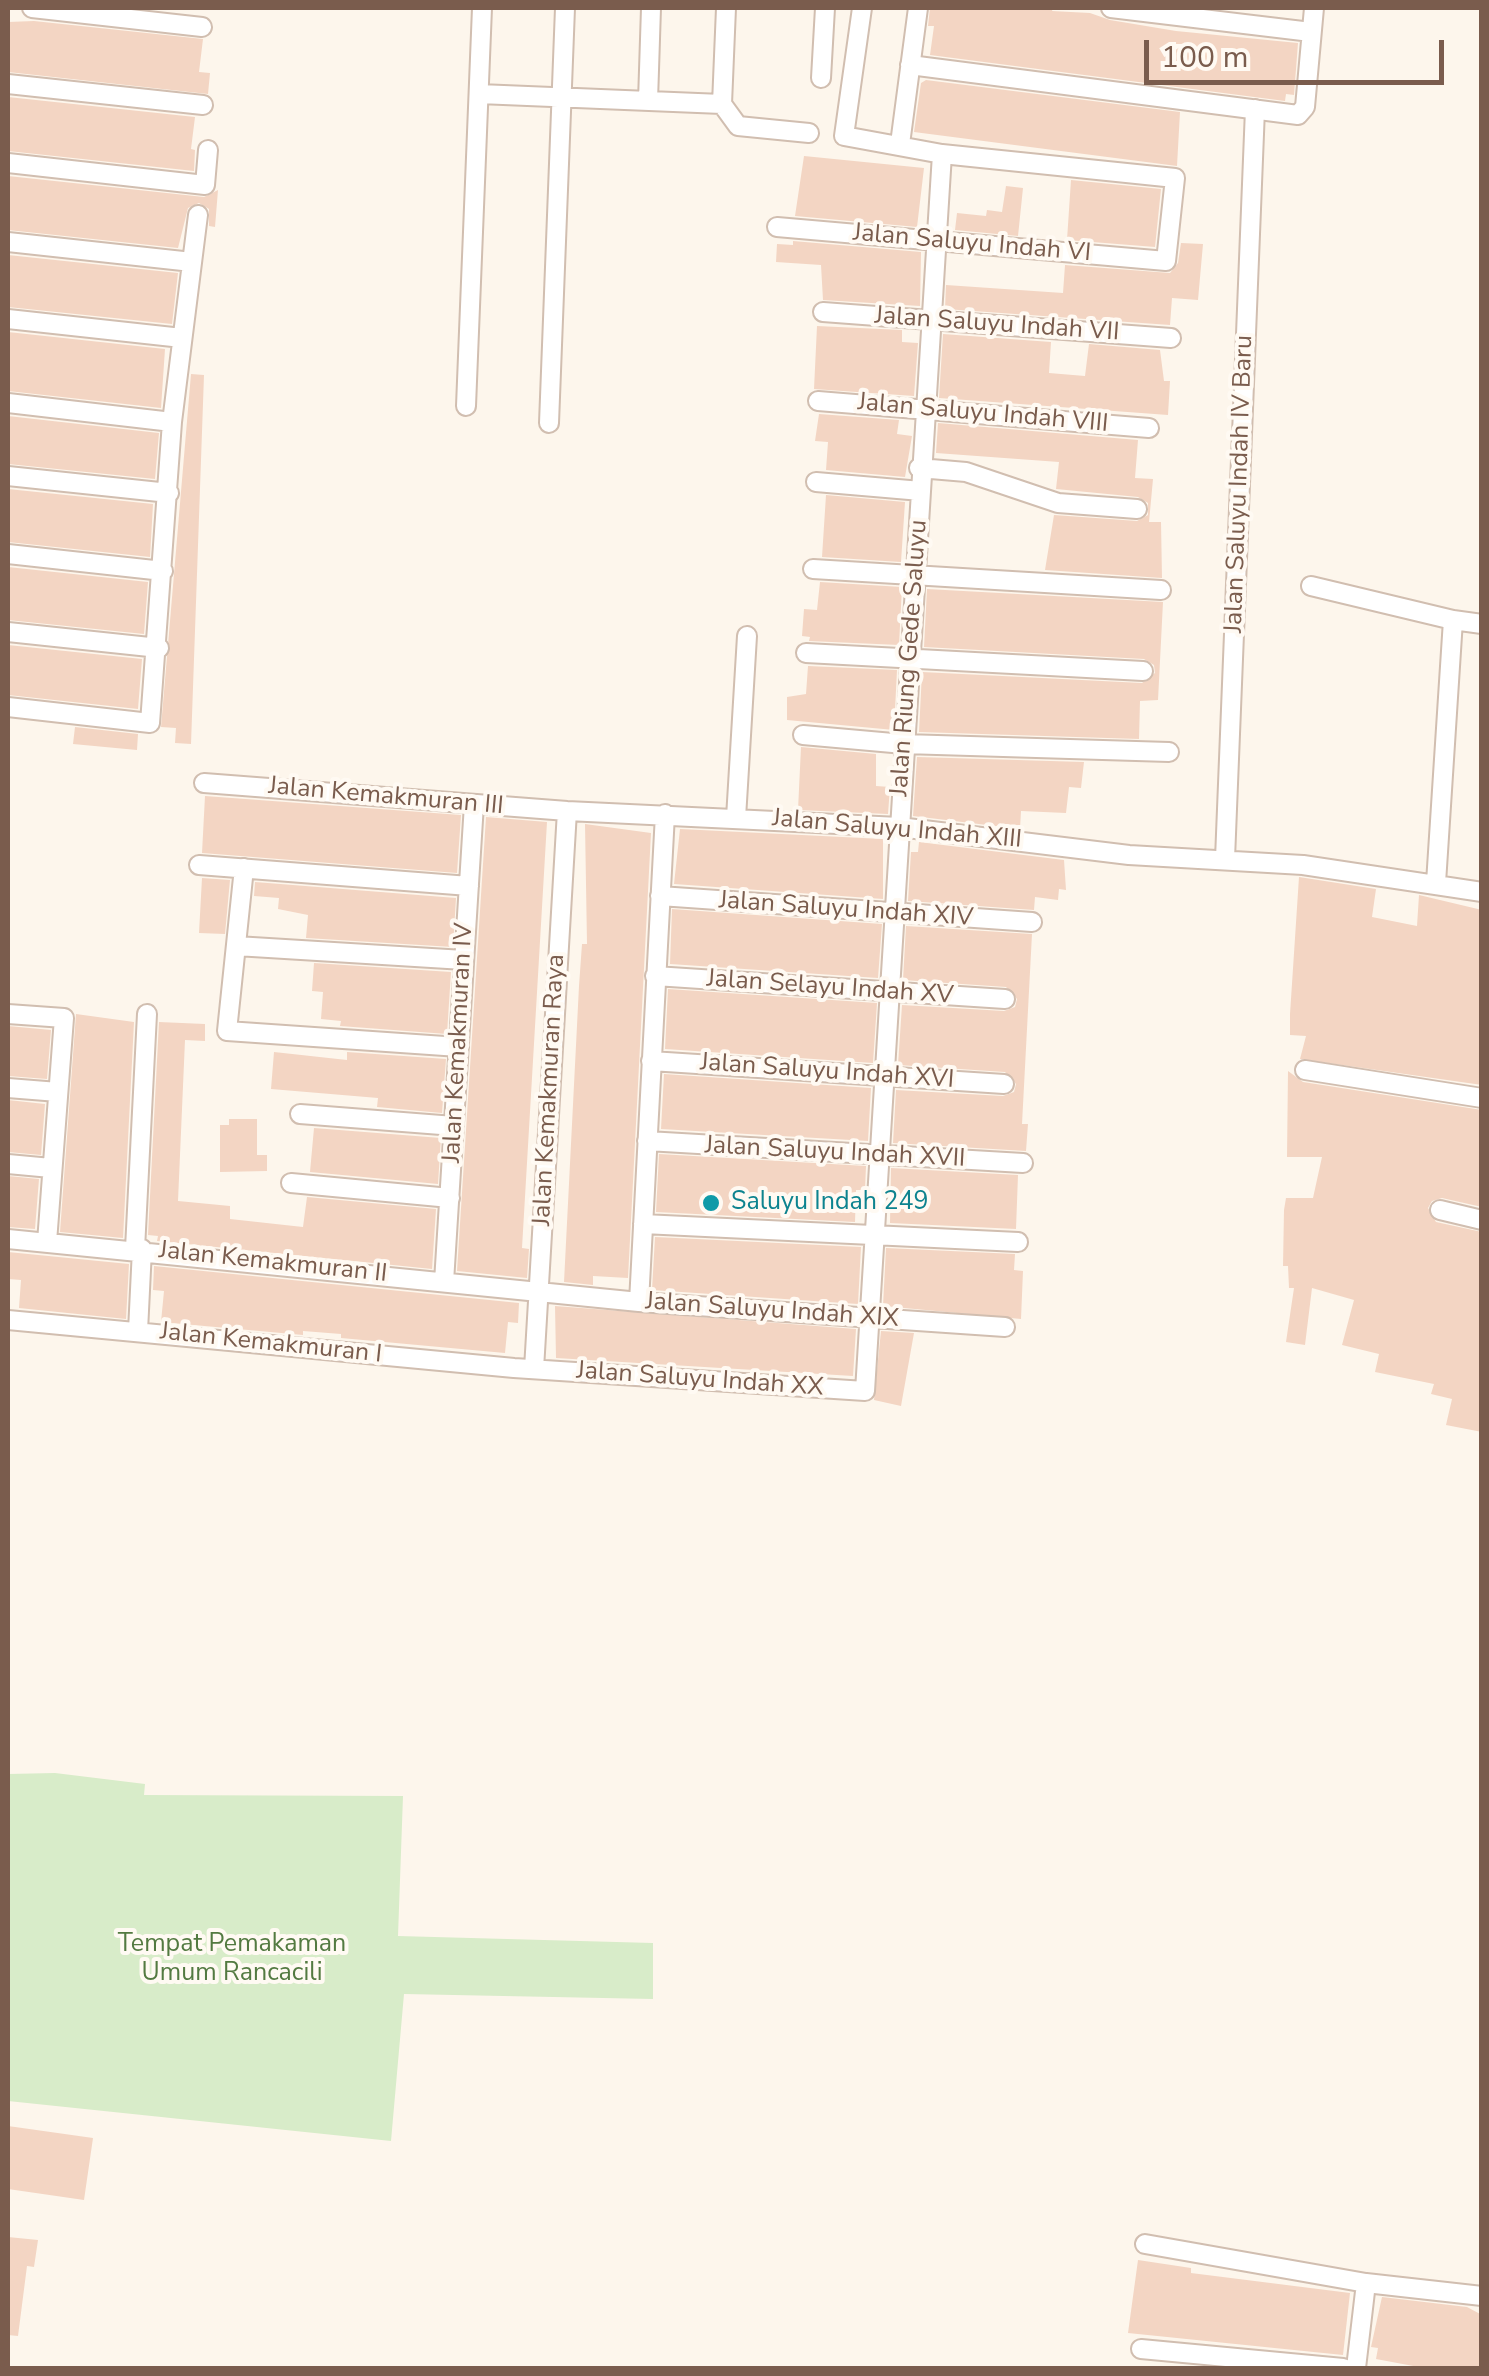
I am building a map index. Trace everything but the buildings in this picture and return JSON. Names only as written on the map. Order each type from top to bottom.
[{"type":"street","points":[[32,8],[202,26]]},
{"type":"street","points":[[466,406],[482,8]]},
{"type":"street","points":[[549,423],[566,8]]},
{"type":"street","points":[[648,101],[651,8]]},
{"type":"street","points":[[726,8],[722,104],[738,126],[809,133]]},
{"type":"street","points":[[822,78],[825,8]]},
{"type":"street","points":[[862,8],[844,136],[942,154]]},
{"type":"street","points":[[900,144],[918,8]]},
{"type":"street","points":[[1111,8],[1311,32]]},
{"type":"street","points":[[910,65],[1255,110],[1304,112],[1314,8]]},
{"type":"street","points":[[8,84],[203,106]]},
{"type":"street","points":[[479,94],[722,104]]},
{"type":"street","name":"Jalan Saluyu Indah IV Baru","points":[[1225,859],[1255,110]]},
{"type":"street","points":[[8,163],[205,185],[208,150]]},
{"type":"street","name":"Jalan Saluyu Indah VI","points":[[777,227],[1166,261],[1176,178],[942,154]]},
{"type":"street","name":"Jalan Riung Gede Saluyu","points":[[865,1391],[942,154]]},
{"type":"street","points":[[8,707],[150,723],[159,648],[172,422],[198,215]]},
{"type":"street","points":[[8,242],[192,262]]},
{"type":"street","name":"Jalan Saluyu Indah VII","points":[[824,312],[1171,338]]},
{"type":"street","points":[[8,319],[182,338]]},
{"type":"street","name":"Jalan Saluyu Indah VIII","points":[[818,400],[1149,428]]},
{"type":"street","points":[[8,403],[172,422]]},
{"type":"street","points":[[920,468],[966,472],[1058,503],[1137,509]]},
{"type":"street","points":[[8,476],[169,493]]},
{"type":"street","points":[[816,482],[921,491]]},
{"type":"street","points":[[8,554],[164,570]]},
{"type":"street","points":[[813,568],[1161,590]]},
{"type":"street","points":[[1312,586],[1482,624]]},
{"type":"street","points":[[1436,883],[1453,620]]},
{"type":"street","points":[[8,632],[159,648]]},
{"type":"street","points":[[736,818],[747,636]]},
{"type":"street","points":[[806,653],[1143,671]]},
{"type":"street","points":[[803,734],[904,744],[1169,752]]},
{"type":"street","name":"Jalan Kemakmuran III","points":[[204,783],[567,812]]},
{"type":"street","name":"Jalan Kemakmuran IV","points":[[444,1282],[474,804]]},
{"type":"street","name":"Jalan Saluyu Indah XIII","points":[[567,812],[899,828],[1129,855],[1225,859],[1436,883],[1482,892]]},
{"type":"street","name":"Jalan Kemakmuran Raya","points":[[534,1369],[567,812]]},
{"type":"street","points":[[638,1302],[665,814]]},
{"type":"street","points":[[199,865],[469,886]]},
{"type":"street","points":[[244,868],[227,1031],[459,1047]]},
{"type":"street","name":"Jalan Saluyu Indah XIV","points":[[660,896],[1032,922]]},
{"type":"street","points":[[236,946],[464,960]]},
{"type":"street","name":"Jalan Selayu Indah XV","points":[[655,976],[1005,1000]]},
{"type":"street","points":[[8,1014],[64,1018],[47,1242]]},
{"type":"street","points":[[138,1331],[146,1014]]},
{"type":"street","name":"Jalan Saluyu Indah XVI","points":[[651,1061],[1004,1084]]},
{"type":"street","points":[[1306,1070],[1482,1098]]},
{"type":"street","points":[[8,1088],[58,1092]]},
{"type":"street","points":[[300,1114],[454,1126]]},
{"type":"street","name":"Jalan Saluyu Indah XVII","points":[[647,1141],[1023,1164]]},
{"type":"street","points":[[8,1164],[52,1168]]},
{"type":"street","points":[[291,1183],[450,1198]]},
{"type":"street","points":[[1440,1210],[1482,1220]]},
{"type":"street","points":[[642,1224],[1018,1242]]},
{"type":"street","name":"Jalan Kemakmuran II","points":[[8,1239],[538,1291]]},
{"type":"street","name":"Jalan Saluyu Indah XIX","points":[[538,1291],[638,1302],[1005,1327]]},
{"type":"street","name":"Jalan Kemakmuran I","points":[[8,1320],[534,1369]]},
{"type":"street","name":"Jalan Saluyu Indah XX","points":[[534,1369],[865,1391]]},
{"type":"street","points":[[1145,2244],[1366,2283],[1482,2296]]},
{"type":"street","points":[[1356,2368],[1366,2283]]},
{"type":"street","points":[[1141,2348],[1342,2368]]},
{"type":"green space","name":"Tempat Pemakaman Umum Rancacili","points":[[55,1773],[145,1784],[144,1795],[403,1796],[398,1936],[653,1943],[653,1999],[404,1994],[391,2141],[8,2101],[8,1774]]},
{"type":"place","name":"Saluyu Indah 249","points":[[711,1203]]}]
